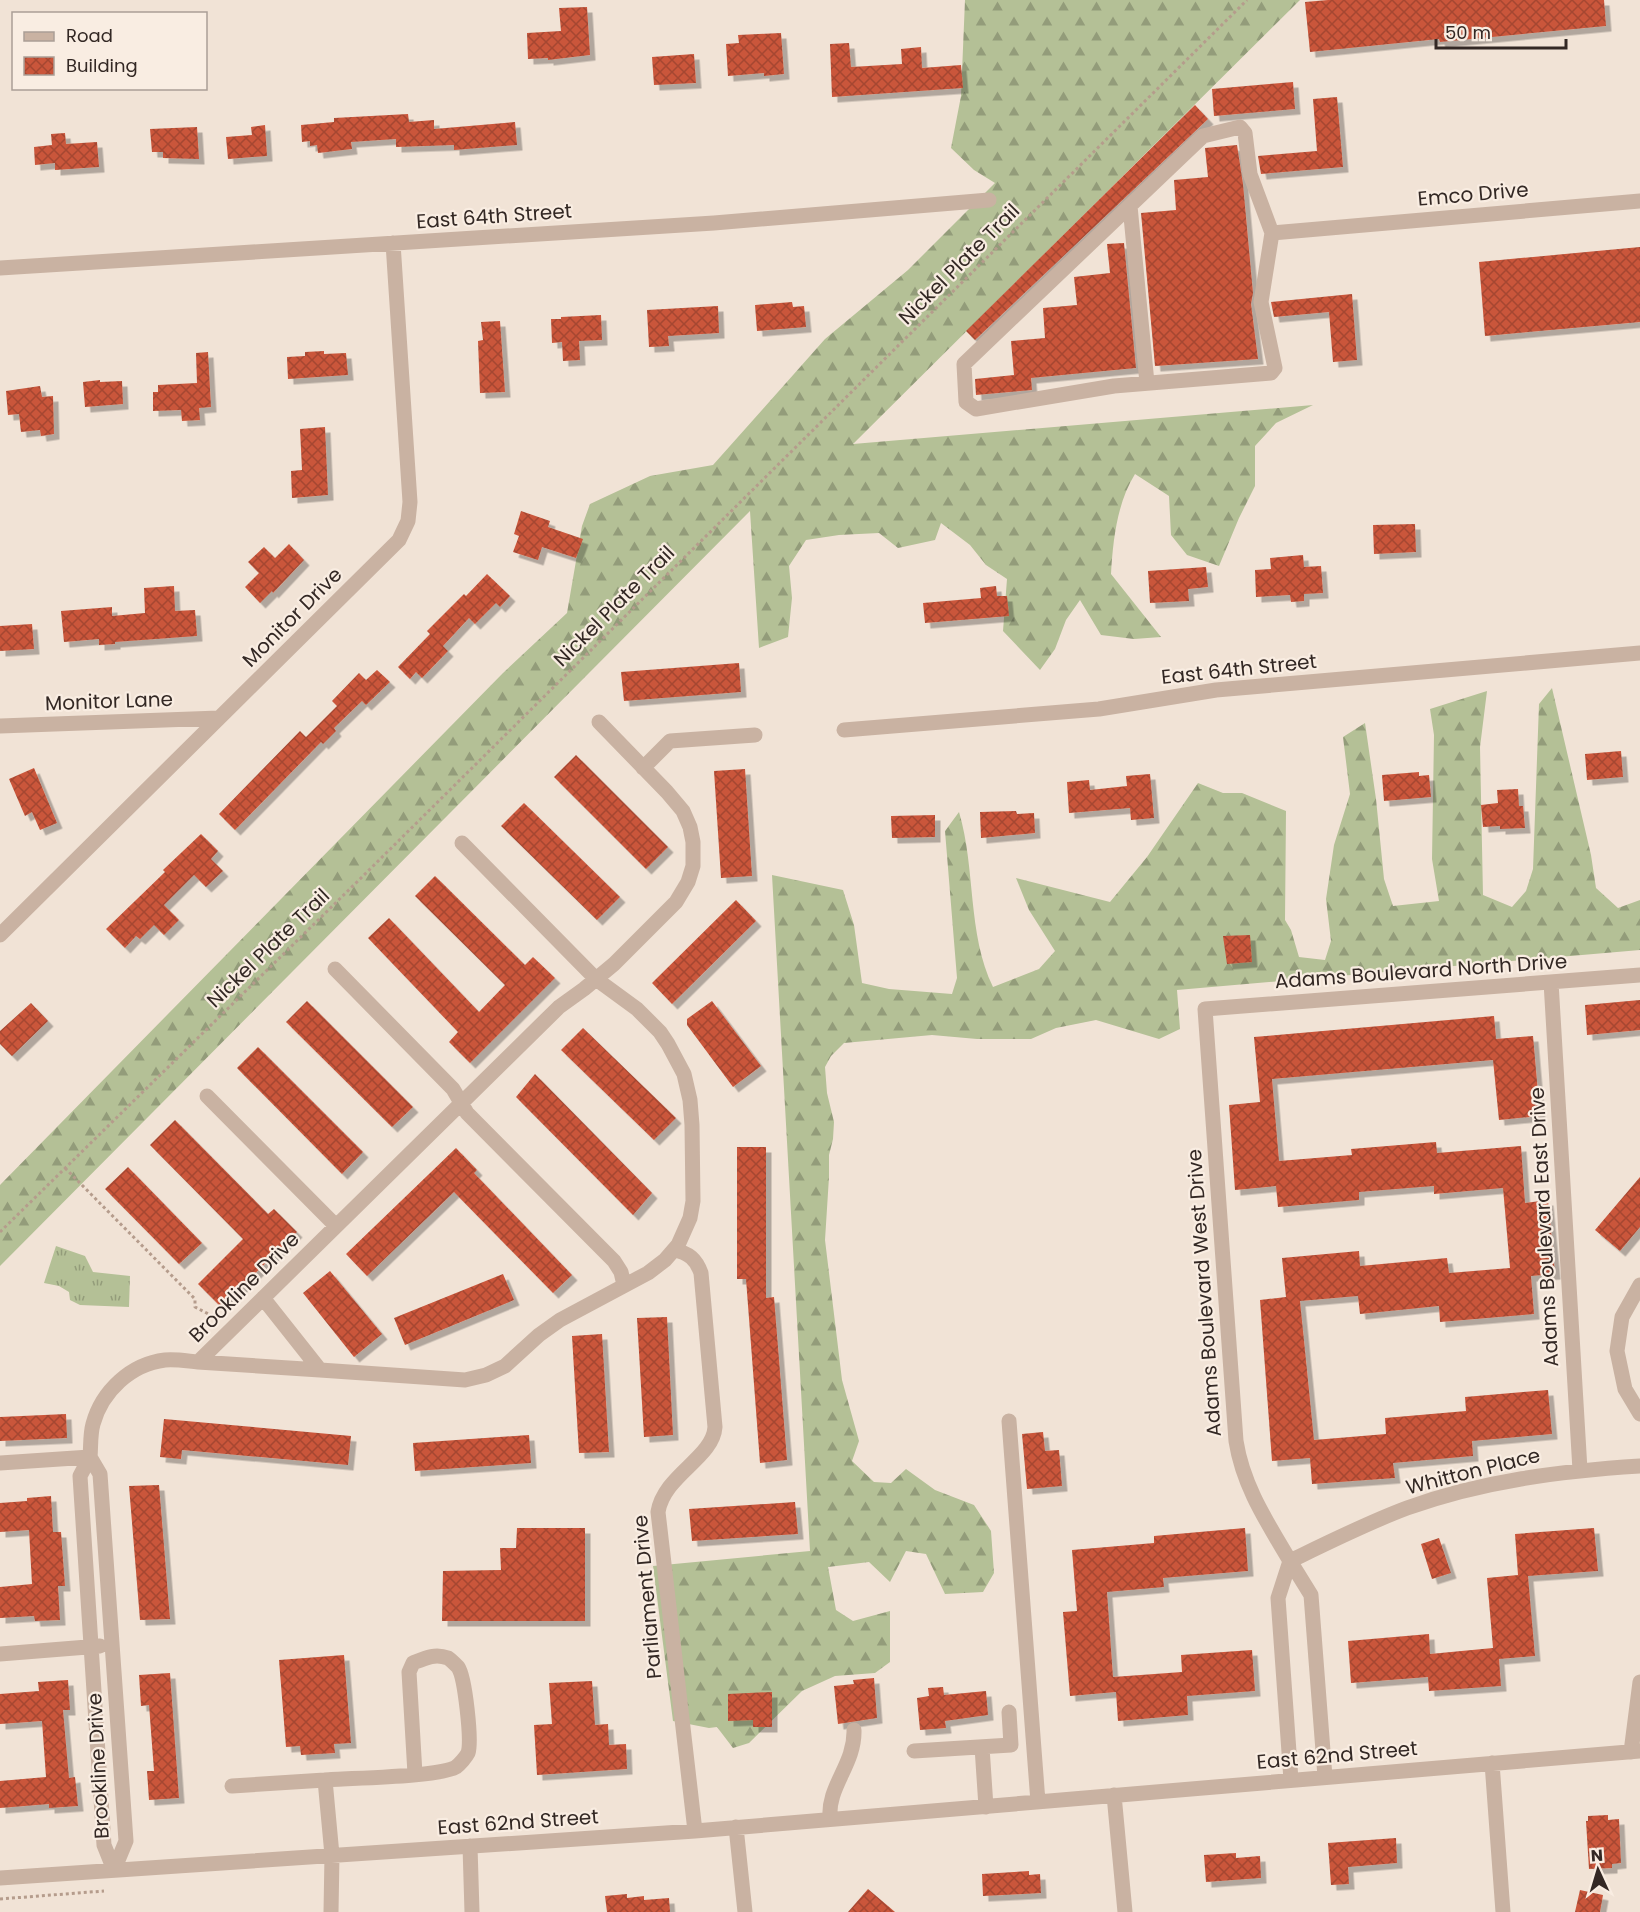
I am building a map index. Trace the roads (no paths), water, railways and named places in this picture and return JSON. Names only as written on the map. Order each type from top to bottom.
[{"type":"street","points":[[1240,127],[1245,133],[1250,174],[1272,232],[1261,302],[1275,368],[1271,373],[1114,386],[976,409],[966,402],[964,364],[1203,136],[1240,127]]},
{"type":"street","name":"East 64th Street","points":[[0,268],[723,223],[989,200]]},
{"type":"street","name":"Emco Drive","points":[[1272,232],[1640,201]]},
{"type":"street","points":[[1130,206],[1147,383]]},
{"type":"street","name":"Monitor Drive","points":[[0,935],[396,544],[406,527],[410,502],[393,243]]},
{"type":"street","name":"East 64th Street","points":[[844,730],[1099,709],[1216,690],[1640,653]]},
{"type":"street","name":"Monitor Lane","points":[[0,726],[219,718]]},
{"type":"street","name":"Brookline Drive","points":[[114,1870],[104,1845],[80,1476],[90,1456],[92,1431],[99,1407],[113,1387],[140,1367],[164,1360],[198,1362],[559,1006],[596,979],[676,902],[688,882],[693,866],[693,842],[687,819],[673,799],[599,722]]},
{"type":"street","points":[[643,768],[670,741],[755,735]]},
{"type":"street","points":[[198,1362],[458,1381],[486,1375],[505,1366],[539,1335],[560,1320],[648,1273],[674,1250],[688,1224],[693,1201],[692,1117],[684,1074],[668,1044],[647,1017],[596,979],[462,843]]},
{"type":"street","points":[[335,969],[453,1089],[467,1113],[614,1261],[620,1270],[624,1285]]},
{"type":"street","name":"Adams Boulevard North Drive","points":[[1205,1009],[1640,975]]},
{"type":"street","name":"Adams Boulevard East Drive","points":[[1551,982],[1580,1470]]},
{"type":"street","name":"Adams Boulevard West Drive","points":[[1205,1009],[1236,1441],[1253,1498],[1311,1595],[1325,1777]]},
{"type":"street","points":[[207,1096],[336,1226]]},
{"type":"street","name":"Parliament Drive","points":[[674,1250],[686,1253],[693,1258],[701,1273],[715,1427],[715,1434],[710,1443],[667,1488],[661,1498],[657,1516],[695,1831]]},
{"type":"street","points":[[1640,1285],[1622,1317],[1617,1351],[1625,1389],[1640,1414]]},
{"type":"street","points":[[263,1298],[320,1370]]},
{"type":"street","points":[[1009,1421],[1038,1802]]},
{"type":"street","points":[[0,1463],[90,1456]]},
{"type":"street","name":"Brookline Drive","points":[[90,1456],[100,1474],[126,1841],[114,1870]]},
{"type":"street","name":"Whitton Place","points":[[1290,1561],[1407,1508],[1453,1494],[1524,1478],[1580,1470],[1640,1466]]},
{"type":"street","points":[[1290,1561],[1278,1598],[1291,1780]]},
{"type":"street","points":[[0,1654],[112,1646]]},
{"type":"street","points":[[232,1786],[415,1774],[442,1772],[457,1767],[467,1755],[470,1740],[463,1680],[458,1668],[450,1659],[433,1655],[413,1663],[409,1672],[415,1774]]},
{"type":"street","points":[[1635,1751],[1640,1682]]},
{"type":"street","points":[[914,1751],[1011,1745],[1008,1712]]},
{"type":"street","points":[[830,1819],[830,1801],[852,1753],[854,1730]]},
{"type":"street","points":[[982,1747],[986,1807]]},
{"type":"street","name":"East 62nd Street","points":[[0,1878],[695,1831],[1635,1751]]},
{"type":"street","points":[[1492,1763],[1503,1912]]},
{"type":"street","points":[[325,1780],[332,1856],[332,1912]]},
{"type":"street","points":[[1114,1795],[1125,1912]]},
{"type":"street","points":[[736,1827],[745,1912]]},
{"type":"street","points":[[470,1846],[472,1912]]}]
